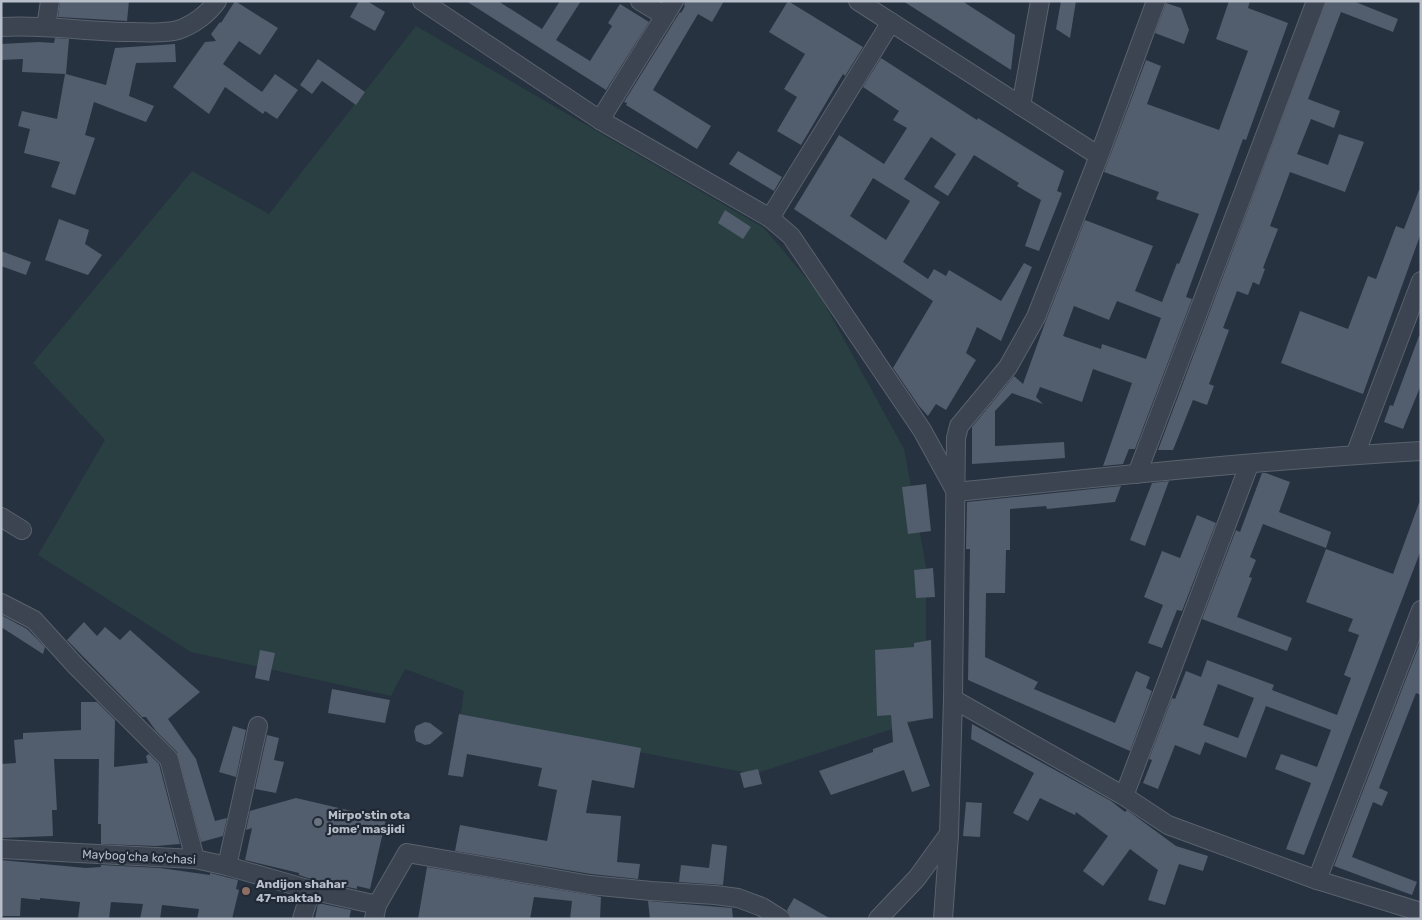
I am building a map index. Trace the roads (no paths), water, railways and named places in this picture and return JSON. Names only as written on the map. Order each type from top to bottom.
[{"type":"street","points":[[46,27],[50,1]]},
{"type":"street","points":[[1,27],[46,27],[155,33],[177,30],[197,21],[217,1]]},
{"type":"street","points":[[422,1],[443,6],[600,120],[770,218],[791,236],[922,430],[956,492]]},
{"type":"street","points":[[600,120],[669,9],[640,1]]},
{"type":"street","points":[[858,1],[1099,156]]},
{"type":"street","points":[[1021,106],[1040,1]]},
{"type":"street","points":[[943,919],[953,699],[956,438],[959,426],[1008,367],[1036,317],[1099,156],[1156,1]]},
{"type":"street","points":[[1137,474],[1316,1]]},
{"type":"street","points":[[770,218],[891,22]]},
{"type":"street","points":[[1355,455],[1421,281]]},
{"type":"street","points":[[956,492],[1137,474],[1421,451]]},
{"type":"street","points":[[1124,796],[1249,465]]},
{"type":"street","points":[[1,517],[22,530]]},
{"type":"street","points":[[1,603],[34,620],[76,666],[170,759],[195,859]]},
{"type":"street","points":[[1317,880],[1421,610]]},
{"type":"street","points":[[953,699],[1124,796],[1168,825],[1317,880],[1421,912]]},
{"type":"street","points":[[227,866],[258,726]]},
{"type":"street","points":[[878,919],[917,878],[948,835]]},
{"type":"street","name":"Maybog'cha ko'chasi","points":[[1,849],[195,859],[311,890],[376,912]]},
{"type":"street","points":[[376,912],[407,853],[590,886],[715,894],[738,898],[762,907],[781,919]]},
{"type":"street","points":[[302,919],[311,890]]},
{"type":"place","name":"Mirpo'stin ota jome' masjidi","points":[[318,822]]},
{"type":"place","name":"Andijon shahar 47-maktab","points":[[246,891]]}]
